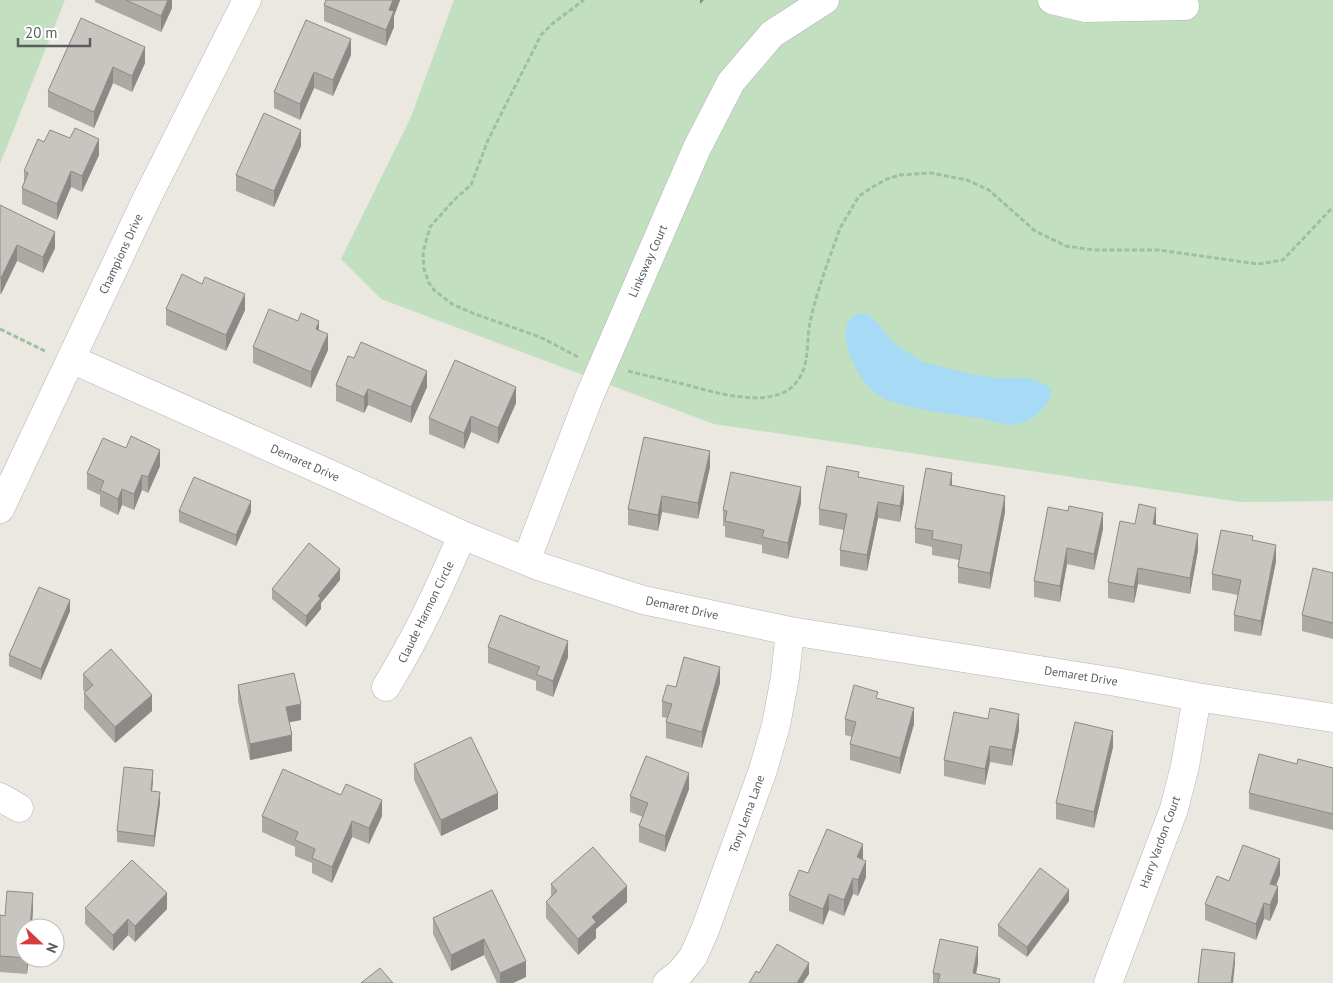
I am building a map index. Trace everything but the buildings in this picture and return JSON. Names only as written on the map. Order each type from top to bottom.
[{"type":"street","name":"Champions Drive","points":[[0,510],[148,196],[247,0]]},
{"type":"street","name":"Linksway Court","points":[[526,561],[603,365],[697,148],[731,82],[772,34],[825,0]]},
{"type":"street","points":[[1052,0],[1086,8],[1185,6]]},
{"type":"street","name":"Demaret Drive","points":[[71,359],[332,474],[462,535],[590,584],[643,600],[790,631],[1333,718]]},
{"type":"street","name":"Claude Harmon Circle","points":[[386,687],[410,649],[439,591],[462,535]]},
{"type":"street","name":"Tony Lema Lane","points":[[667,983],[680,973],[693,957],[705,930],[763,770],[776,725],[786,677],[790,631]]},
{"type":"street","name":"Harry Vardon Court","points":[[1108,983],[1174,809],[1185,766],[1198,697]]},
{"type":"path","points":[[584,0],[552,24],[541,35],[494,126],[471,185],[454,200],[430,227],[424,245],[423,262],[425,276],[429,283],[434,290],[452,304],[540,337],[572,354],[603,365],[739,397],[770,396],[787,390],[802,375],[806,361],[808,330],[814,305],[845,217],[864,192],[887,179],[900,175],[931,173],[967,180],[989,190],[1036,232],[1066,246],[1094,250],[1159,250],[1258,264],[1283,260],[1333,207]]},
{"type":"path","points":[[0,328],[48,352],[71,359]]},
{"type":"green space","points":[[0,0],[65,0],[0,164]]},
{"type":"green space","points":[[454,0],[1333,0],[1333,501],[1240,502],[714,424],[381,299],[341,259],[411,117]]},
{"type":"water","points":[[859,313],[867,314],[873,318],[894,343],[923,362],[974,375],[999,378],[1028,378],[1047,385],[1052,393],[1046,404],[1033,417],[1022,423],[1011,424],[1001,424],[978,418],[925,410],[885,399],[875,393],[861,377],[849,352],[846,328],[850,319]]}]
